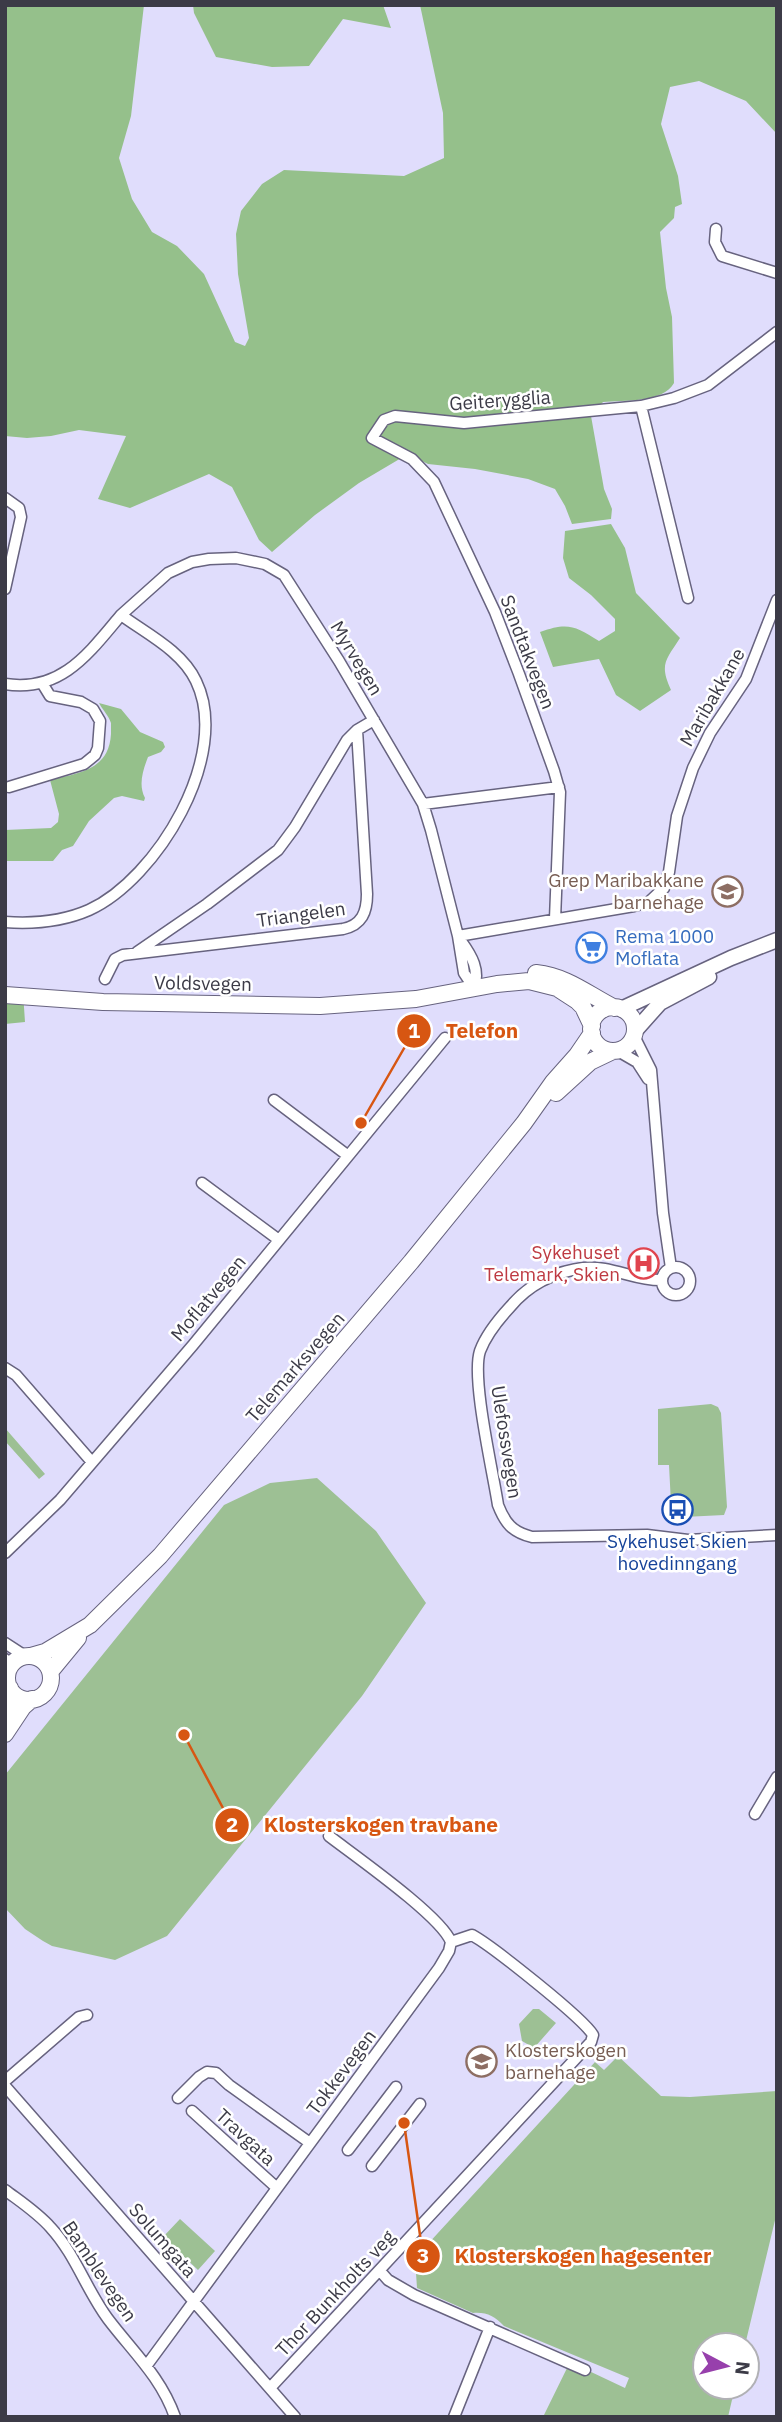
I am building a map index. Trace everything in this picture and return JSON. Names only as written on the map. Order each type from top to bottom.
[{"type":"highway","name":"Voldsvegen","points":[[5,995],[103,1002],[287,1006],[352,1004],[401,998],[416,999],[473,981],[520,972],[555,976],[574,983],[618,1008]]},
{"type":"highway","name":"Voldsvegen","points":[[473,981],[516,981],[557,988],[583,1007],[592,1030]]},
{"type":"highway","points":[[618,1008],[630,1016],[635,1034],[628,1045],[615,1051],[597,1044],[592,1030],[599,1013],[618,1008]]},
{"type":"highway","name":"Telemarksvegen","points":[[5,1734],[23,1707],[32,1699],[42,1696],[49,1688],[50,1672],[86,1628],[117,1601],[179,1535],[378,1302],[524,1123],[553,1082],[577,1055],[592,1030]]},
{"type":"highway","name":"Telemarksvegen","points":[[524,1123],[582,1068],[600,1056],[615,1051]]},
{"type":"highway","name":"Telemarksvegen","points":[[5,1715],[10,1688],[7,1664],[19,1658],[45,1652],[86,1628]]},
{"type":"highway","points":[[28,1656],[41,1659],[50,1672]]},
{"type":"highway","points":[[10,1688],[19,1697],[32,1699]]},
{"type":"main road","points":[[618,1008],[731,957],[777,940]]},
{"type":"main road","points":[[635,1034],[652,1010],[679,992],[757,956],[777,950]]},
{"type":"street","points":[[716,229],[715,242],[722,256],[777,273]]},
{"type":"street","name":"Geiterygglia","points":[[372,438],[384,420],[395,416],[464,423],[641,406],[674,398],[708,384],[777,332]]},
{"type":"street","points":[[641,406],[688,597]]},
{"type":"street","name":"Sandtakvegen","points":[[372,438],[412,459],[427,474],[440,494],[495,612],[559,787],[555,919]]},
{"type":"street","points":[[5,498],[19,508],[21,517],[8,563],[5,589]]},
{"type":"street","name":"Myrvegen","points":[[42,683],[61,675],[80,661],[121,615],[155,583],[179,566],[223,558],[265,564],[281,572],[290,582],[423,804],[458,936],[469,952],[473,981]]},
{"type":"street","name":"Maribakkane","points":[[458,936],[634,906],[649,902],[660,894],[669,872],[677,816],[698,754],[746,679],[777,600]]},
{"type":"street","points":[[5,922],[32,923],[63,918],[88,910],[110,897],[139,872],[160,847],[176,822],[195,778],[205,729],[204,705],[196,679],[177,656],[121,615]]},
{"type":"street","points":[[5,684],[23,686],[42,683],[50,696],[82,702],[93,709],[100,721],[99,748],[84,764],[9,787]]},
{"type":"street","name":"Triangelen","points":[[137,953],[278,850],[296,827],[343,746],[357,730],[374,720]]},
{"type":"street","name":"Triangelen","points":[[105,979],[115,959],[137,953],[343,929],[360,921],[366,910],[367,894],[357,730]]},
{"type":"street","points":[[423,804],[559,787]]},
{"type":"street","points":[[635,1034],[651,1070],[663,1213],[671,1268]]},
{"type":"street","name":"Moflatvegen","points":[[5,1553],[60,1500],[193,1345],[445,1038]]},
{"type":"street","points":[[615,1051],[637,1062],[653,1088]]},
{"type":"street","points":[[274,1100],[347,1155]]},
{"type":"street","points":[[202,1183],[279,1240]]},
{"type":"street","name":"Ulefossvegen","points":[[662,1280],[643,1280],[607,1269],[586,1268],[559,1273],[527,1290],[488,1335],[480,1353],[479,1385],[498,1504],[504,1521],[519,1533],[542,1537],[647,1535],[688,1540],[777,1535]]},
{"type":"street","points":[[671,1268],[682,1269],[690,1278],[687,1290],[677,1295],[666,1291],[662,1280],[666,1271],[671,1268]]},
{"type":"street","points":[[5,1368],[16,1376],[92,1461]]},
{"type":"street","points":[[5,1643],[28,1656]]},
{"type":"street","points":[[755,1814],[777,1777]]},
{"type":"street","points":[[329,1836],[422,1909],[445,1931],[451,1942]]},
{"type":"street","name":"Thor Bunkholts veg","points":[[270,2388],[580,2056],[593,2035],[573,2015],[479,1938],[470,1935],[451,1942]]},
{"type":"street","name":"Tokkevegen","points":[[147,2365],[439,1968],[451,1942]]},
{"type":"street","points":[[5,2081],[79,2017],[87,2015]]},
{"type":"street","name":"Travgata","points":[[178,2098],[199,2077],[207,2072],[216,2073],[310,2143]]},
{"type":"street","name":"Solumgata","points":[[5,2086],[295,2417]]},
{"type":"street","points":[[348,2150],[396,2087]]},
{"type":"street","points":[[372,2166],[420,2104]]},
{"type":"street","name":"Travgata","points":[[192,2111],[277,2189]]},
{"type":"street","name":"Bamblevegen","points":[[5,2190],[51,2228],[108,2318],[166,2393],[175,2417]]},
{"type":"street","points":[[380,2271],[388,2280],[414,2295],[585,2370]]},
{"type":"street","points":[[454,2417],[490,2327]]},
{"type":"green space","points":[[5,5],[144,5],[131,116],[119,158],[132,199],[152,232],[177,246],[204,274],[235,342],[245,346],[249,338],[238,274],[236,234],[241,211],[262,184],[284,170],[404,176],[444,158],[443,113],[420,5],[777,5],[777,134],[746,101],[699,81],[670,87],[661,124],[678,176],[682,204],[675,207],[674,218],[660,232],[672,317],[674,383],[669,389],[652,397],[603,402],[591,416],[604,489],[612,509],[611,519],[572,524],[555,489],[528,479],[428,464],[408,454],[359,483],[315,515],[272,552],[259,540],[232,487],[209,474],[130,508],[98,499],[126,436],[79,430],[27,438],[5,436]]},
{"type":"green space","points":[[193,5],[383,5],[391,28],[343,19],[309,66],[272,67],[216,57],[194,13]]},
{"type":"green space","points":[[611,524],[625,548],[636,593],[680,638],[666,662],[665,674],[671,690],[640,711],[616,695],[599,659],[553,667],[540,632],[565,626],[584,632],[599,641],[615,631],[615,619],[569,578],[563,558],[565,531]]},
{"type":"green space","points":[[99,703],[121,709],[140,732],[163,742],[165,747],[161,752],[148,757],[144,767],[144,801],[122,796],[114,798],[89,821],[73,846],[62,850],[53,861],[5,861],[5,830],[51,828],[58,822],[59,814],[50,780],[91,768],[105,755],[109,746],[111,723]]},
{"type":"green space","points":[[5,989],[23,992],[25,1022],[5,1024]]},
{"type":"green space","points":[[711,1404],[718,1407],[721,1413],[727,1507],[724,1515],[684,1517],[677,1506],[671,1504],[669,1465],[658,1465],[658,1409]]},
{"type":"green space","points":[[5,1428],[45,1474],[39,1479],[5,1441]]},
{"type":"green space","points":[[317,1478],[376,1531],[426,1603],[362,1696],[167,1936],[115,1960],[52,1946],[43,1941],[25,1929],[5,1908],[5,1775],[224,1505],[270,1483]]},
{"type":"green space","points":[[533,2009],[539,2009],[556,2023],[534,2048],[522,2041],[519,2024]]},
{"type":"green space","points":[[618,2056],[661,2096],[690,2097],[777,2091],[777,2212],[748,2331],[691,2331],[691,2401],[732,2401],[728,2417],[543,2417],[570,2362],[625,2388],[629,2378],[504,2326],[490,2315],[473,2313],[417,2288],[415,2258],[595,2062],[604,2070]]},
{"type":"green space","points":[[180,2219],[215,2251],[198,2270],[163,2237]]},
{"type":"place","name":"Grep Maribakkane barnehage","points":[[727,891]]},
{"type":"place","name":"Rema 1000 Moflata","points":[[592,947]]},
{"type":"place","name":"Telefon","points":[[361,1123]]},
{"type":"place","name":"Sykehuset Telemark, Skien","points":[[643,1263]]},
{"type":"place","name":"Sykehuset Skien hovedinngang","points":[[677,1510]]},
{"type":"place","name":"Klosterskogen travbane","points":[[184,1735]]},
{"type":"place","name":"Klosterskogen barnehage","points":[[482,2061]]},
{"type":"place","name":"Klosterskogen hagesenter","points":[[404,2123]]}]
